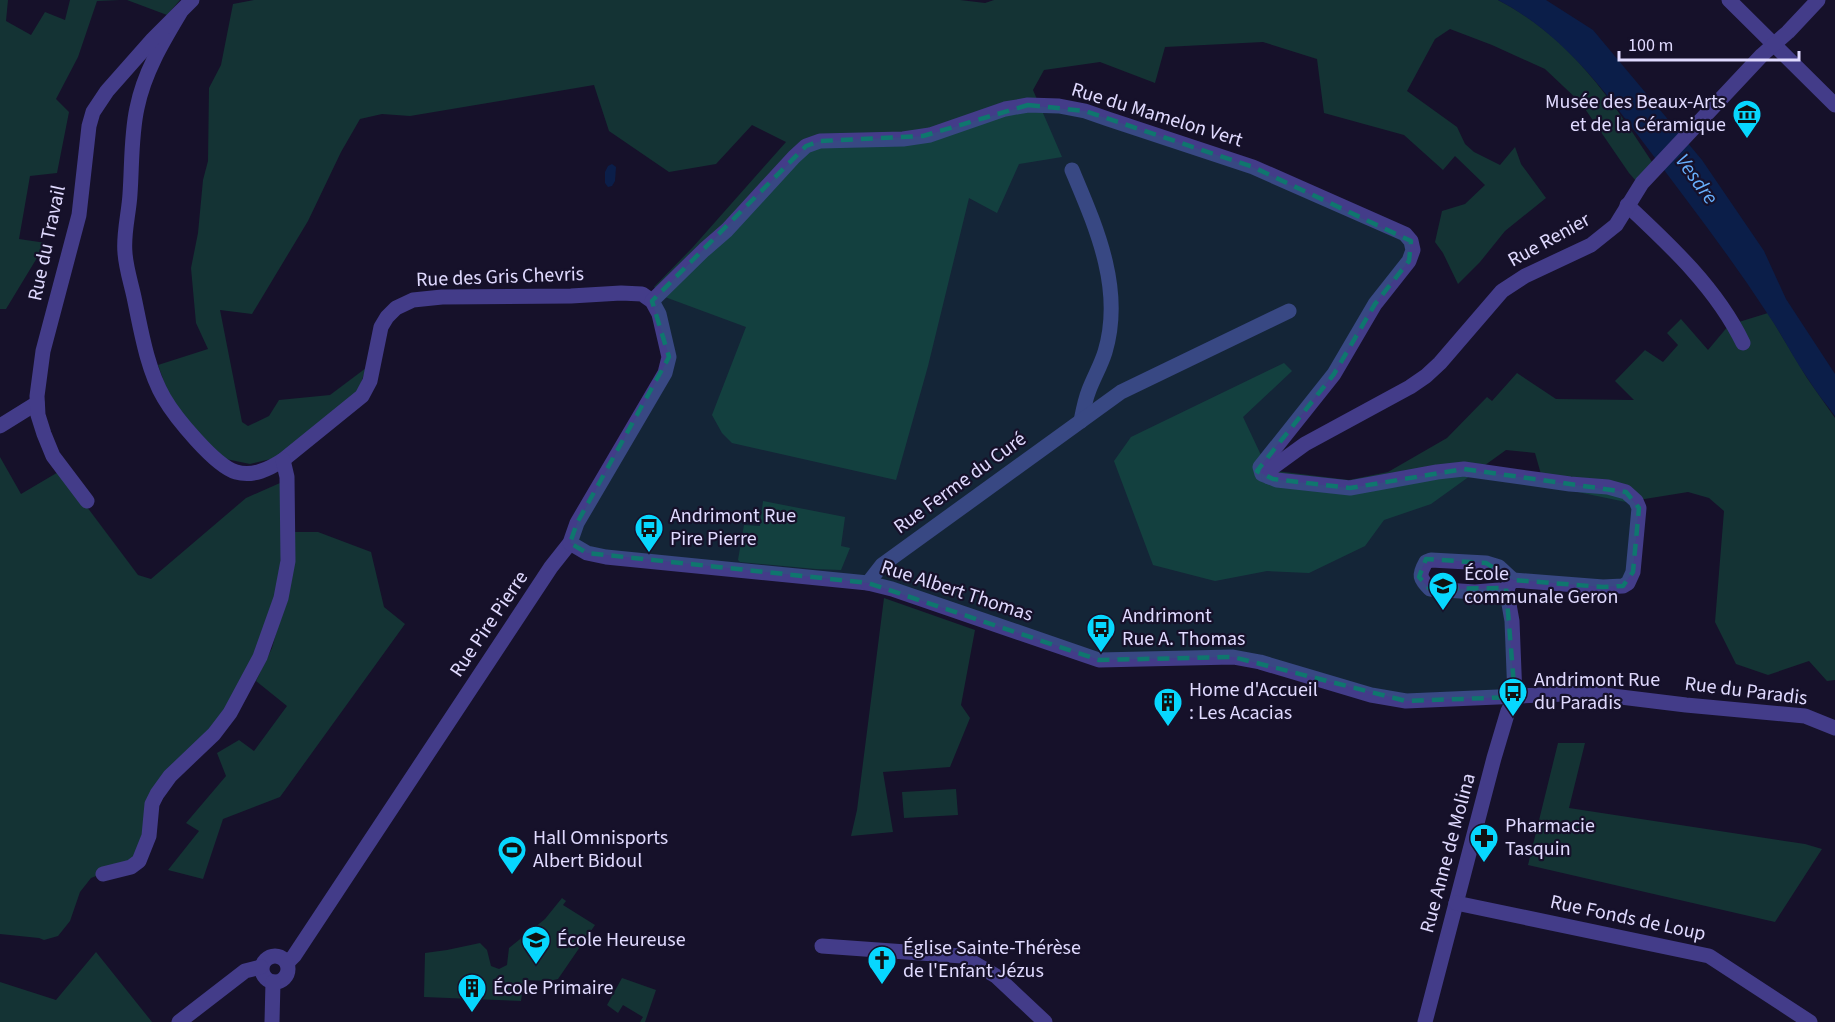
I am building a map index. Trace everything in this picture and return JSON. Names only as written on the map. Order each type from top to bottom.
[{"type":"street","points":[[180,13],[192,0]]},
{"type":"street","points":[[1729,0],[1835,105]]},
{"type":"street","name":"Rue Renier","points":[[1269,477],[1272,468],[1305,444],[1426,376],[1502,291],[1526,276],[1591,245],[1616,225],[1642,183],[1762,55],[1818,0]]},
{"type":"street","name":"Rue du Travail","points":[[87,501],[53,456],[38,415],[37,403],[43,351],[79,215],[85,151],[93,112],[145,48],[180,13]]},
{"type":"street","name":"Rue des Gris Chevris","points":[[180,13],[154,55],[136,109],[124,252],[143,341],[164,397],[186,427],[220,462],[235,472],[251,474],[273,467],[362,396],[370,381],[381,327],[396,308],[413,300],[442,297],[571,296],[621,293],[647,298]]},
{"type":"street","name":"Rue du Mamelon Vert","points":[[647,298],[727,230],[806,146],[820,141],[903,140],[1028,105],[1059,106],[1085,111],[1253,167],[1405,234],[1411,241],[1413,250],[1409,261],[1375,304],[1335,374],[1260,467],[1262,474],[1269,477]]},
{"type":"street","points":[[1072,170],[1097,230],[1111,283],[1111,328],[1105,353],[1088,391],[1081,421]]},
{"type":"street","points":[[1628,205],[1687,263],[1727,315],[1743,343]]},
{"type":"street","name":"Rue Pire Pierre","points":[[287,963],[294,956],[551,567],[570,543],[578,523],[665,373],[669,357],[659,314],[647,298]]},
{"type":"street","name":"Rue Ferme du Curé","points":[[868,583],[882,565],[1121,392],[1289,311]]},
{"type":"street","points":[[0,426],[37,403]]},
{"type":"street","points":[[103,874],[131,867],[139,861],[150,836],[152,804],[157,794],[170,776],[214,734],[225,720],[260,657],[281,598],[288,561],[287,477],[283,459]]},
{"type":"street","points":[[1269,477],[1277,480],[1350,488],[1464,469],[1569,484],[1608,487],[1626,492],[1636,501],[1639,508],[1633,572],[1628,583],[1623,586],[1510,586],[1498,590],[1475,592],[1430,590],[1421,579],[1420,574],[1426,562],[1431,560],[1486,563],[1498,567],[1510,586],[1515,697]]},
{"type":"street","name":"Rue Albert Thomas","points":[[570,543],[587,553],[606,557],[868,583],[892,589],[1099,660],[1233,657],[1263,664]]},
{"type":"street","name":"Rue du Paradis","points":[[1263,664],[1371,695],[1406,701],[1588,693],[1805,716],[1835,728]]},
{"type":"street","name":"Rue Anne de Molina","points":[[1425,1022],[1494,758],[1508,711],[1515,697]]},
{"type":"street","name":"Rue Fonds de Loup","points":[[1456,903],[1709,956],[1810,1022]]},
{"type":"street","points":[[822,946],[962,956],[996,976],[1045,1022]]},
{"type":"street","points":[[270,956],[280,957],[287,963],[287,974],[284,979],[273,982],[264,977],[261,967],[270,956]]},
{"type":"street","points":[[179,1022],[245,971],[261,967]]},
{"type":"street","points":[[272,1022],[273,982]]},
{"type":"highlighted area","points":[[1028,105],[1085,111],[1253,167],[1411,241],[1409,261],[1375,304],[1334,374],[1257,471],[1273,479],[1350,488],[1464,469],[1626,492],[1639,508],[1633,572],[1623,586],[1603,587],[1513,580],[1486,563],[1426,559],[1419,577],[1430,589],[1506,588],[1515,697],[1406,701],[1233,657],[1099,660],[868,583],[587,553],[570,543],[577,523],[669,357],[652,301],[806,146],[820,141],[923,136]]},
{"type":"green space","points":[[0,0],[8,0],[6,21],[31,35],[45,12],[65,20],[70,0],[120,0],[97,1],[78,57],[56,99],[69,112],[57,173],[30,176],[19,239],[46,243],[6,309],[0,309]]},
{"type":"green space","points":[[127,0],[180,0],[167,15]]},
{"type":"green space","points":[[254,0],[960,0],[985,3],[994,0],[1498,0],[1524,15],[1568,51],[1605,93],[1654,165],[1636,181],[1581,103],[1545,69],[1450,29],[1435,39],[1407,91],[1457,127],[1465,144],[1474,152],[1500,165],[1515,147],[1521,164],[1546,198],[1505,231],[1480,262],[1458,284],[1435,242],[1442,211],[1465,204],[1485,185],[1455,156],[1443,170],[1404,135],[1324,113],[1317,59],[1263,42],[1165,47],[1155,83],[1100,62],[1044,70],[1033,90],[1062,157],[1019,164],[997,213],[969,198],[928,366],[896,480],[732,443],[722,433],[712,415],[746,327],[665,297],[654,287],[693,247],[786,142],[752,125],[716,164],[669,172],[609,131],[594,85],[410,116],[382,114],[360,119],[341,152],[308,221],[252,314],[220,310],[242,422],[248,426],[269,416],[279,400],[330,395],[366,368],[357,395],[275,458],[250,464],[226,459],[202,438],[170,398],[158,365],[208,349],[196,323],[191,268],[198,233],[203,180],[208,161],[209,88],[221,65],[233,4]]},
{"type":"green space","points":[[1768,313],[1807,378],[1835,418],[1835,680],[1827,681],[1809,661],[1768,675],[1736,664],[1715,622],[1724,511],[1709,498],[1688,492],[1626,502],[1544,485],[1535,453],[1506,450],[1431,504],[1384,520],[1365,546],[1309,573],[1267,571],[1215,581],[1153,565],[1114,461],[1131,437],[1284,363],[1292,371],[1243,417],[1268,470],[1349,480],[1388,472],[1447,438],[1487,397],[1492,401],[1517,373],[1556,399],[1634,400],[1615,381],[1645,350],[1663,362],[1678,345],[1667,333],[1681,319],[1708,350],[1729,325]]},
{"type":"green space","points":[[0,457],[21,494],[60,471],[138,575],[151,579],[246,498],[280,483],[283,515],[280,577],[275,607],[229,711],[168,774],[137,856],[120,867],[91,878],[80,892],[70,921],[58,936],[44,940],[0,934]]},
{"type":"green space","points":[[763,501],[845,517],[841,546],[850,548],[841,570],[740,562],[738,560],[744,525],[760,526]]},
{"type":"green space","points":[[292,532],[318,532],[371,552],[384,607],[405,624],[280,797],[223,819],[203,879],[168,870],[199,831],[186,823],[226,776],[217,753],[239,740],[254,751],[287,706],[256,681],[272,648],[288,590]]},
{"type":"green space","points":[[884,598],[975,630],[961,705],[970,718],[950,767],[883,772],[893,832],[851,836],[857,810]]},
{"type":"green space","points":[[1558,743],[1585,743],[1569,808],[1805,844],[1822,849],[1775,922],[1528,865]]},
{"type":"green space","points":[[956,789],[958,815],[904,818],[902,792]]},
{"type":"green space","points":[[562,898],[566,901],[563,905],[595,925],[558,979],[524,980],[521,1001],[424,997],[425,953],[480,943],[487,950],[491,966],[499,969],[507,965],[509,948],[545,919]]},
{"type":"green space","points":[[96,952],[152,1022],[0,1022],[0,982],[56,1000]]},
{"type":"green space","points":[[622,978],[656,990],[645,1022],[640,1022],[643,1017],[623,1005],[618,1013],[607,1005]]},
{"type":"water","name":"Vesdre","points":[[1498,0],[1546,0],[1593,30],[1702,160],[1764,251],[1786,299],[1835,374],[1835,416],[1738,271],[1614,104],[1562,46],[1543,29]]},
{"type":"water","points":[[612,164],[616,167],[615,181],[612,186],[608,187],[605,183],[605,172]]},
{"type":"place","name":"Musée des Beaux-Arts et de la Céramique","points":[[1747,140]]},
{"type":"place","name":"Andrimont Rue Pire Pierre","points":[[649,554]]},
{"type":"place","name":"École communale Geron","points":[[1443,612]]},
{"type":"place","name":"Andrimont Rue A. Thomas","points":[[1101,654]]},
{"type":"place","name":"Andrimont Rue du Paradis","points":[[1513,718]]},
{"type":"place","name":"Home d'Accueil : Les Acacias","points":[[1168,728]]},
{"type":"place","name":"Pharmacie Tasquin","points":[[1484,864]]},
{"type":"place","name":"Hall Omnisports Albert Bidoul","points":[[512,876]]},
{"type":"place","name":"École Heureuse","points":[[536,966]]},
{"type":"place","name":"Église Sainte-Thérèse de l'Enfant Jézus","points":[[882,986]]},
{"type":"place","name":"École Primaire","points":[[472,1014]]}]
